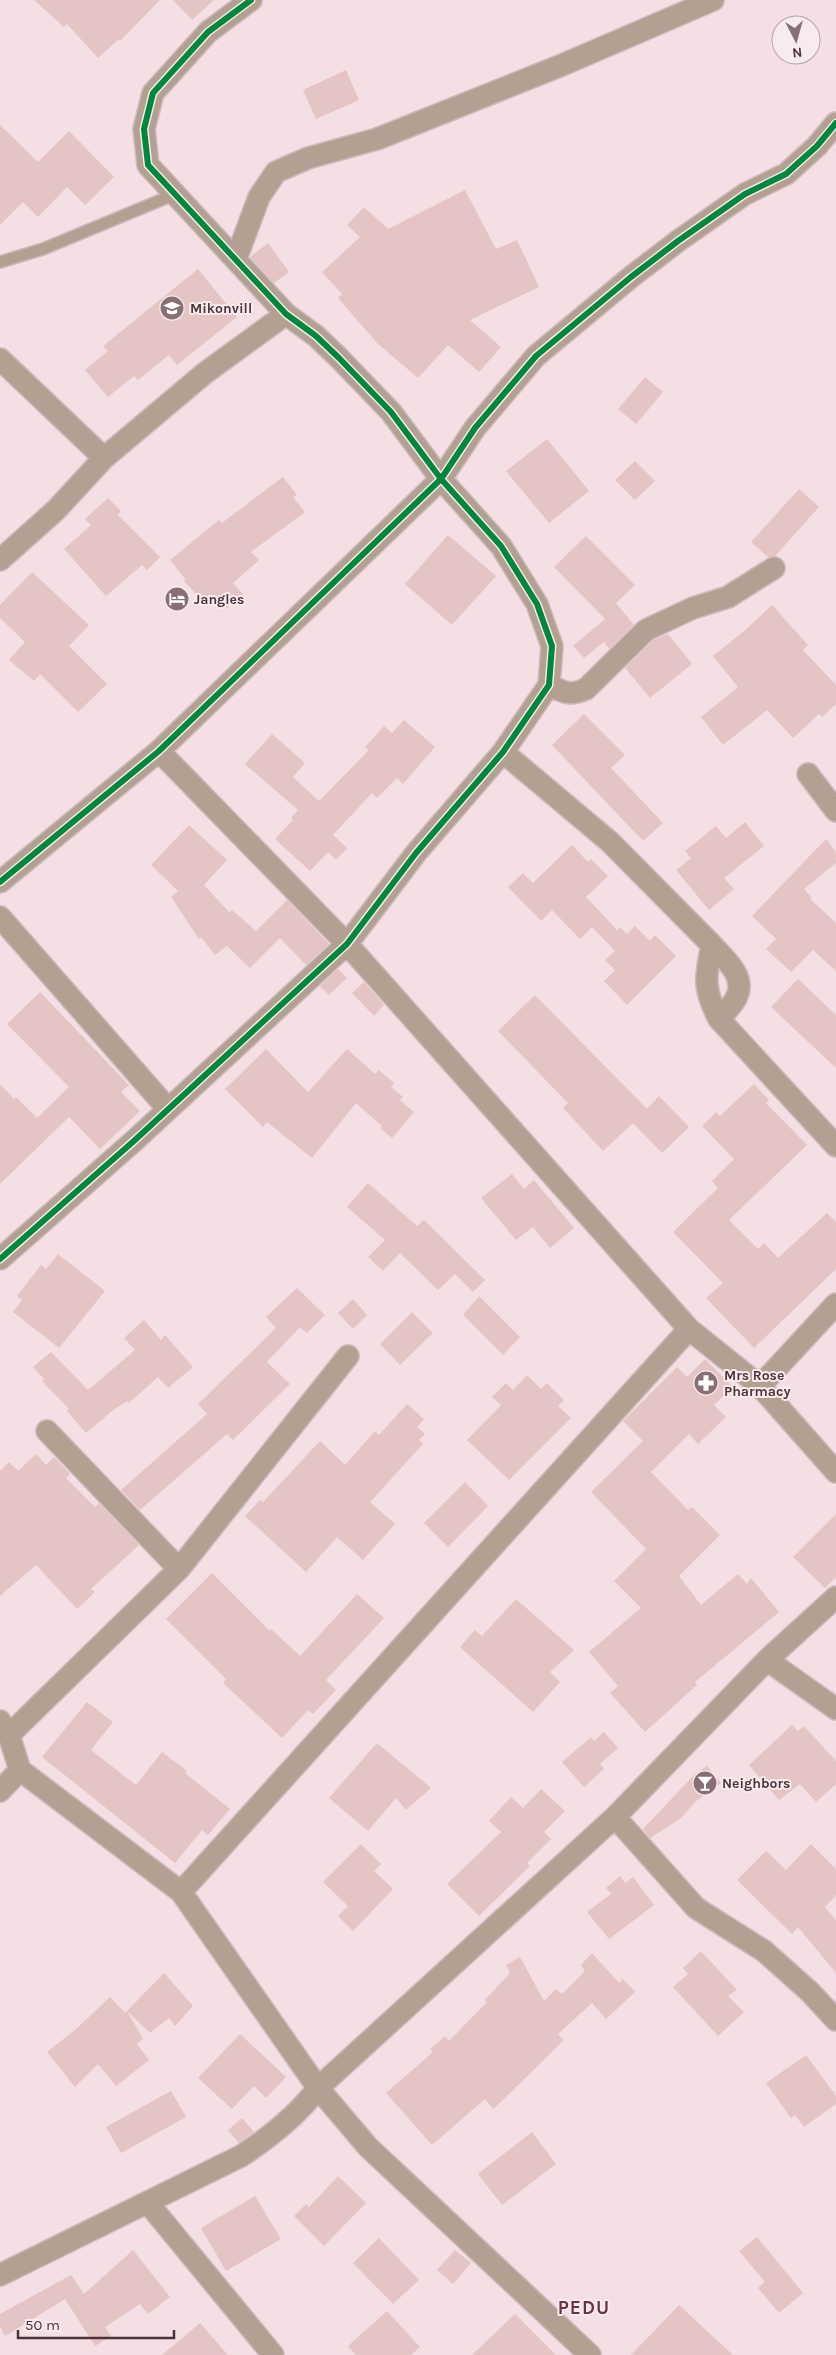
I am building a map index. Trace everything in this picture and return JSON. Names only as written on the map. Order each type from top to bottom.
[{"type":"street","points":[[0,1259],[135,1140],[347,944],[416,853],[503,752],[550,685],[552,646],[537,604],[501,546],[441,479],[391,412],[316,336],[286,314],[148,166],[144,129],[153,94],[208,32],[251,0]]},
{"type":"street","points":[[236,259],[259,197],[276,172],[308,158],[377,139],[562,65],[713,0]]},
{"type":"street","points":[[0,882],[159,751],[441,479],[474,428],[536,356],[631,277],[678,241],[745,194],[786,174],[817,146],[836,123]]},
{"type":"street","points":[[0,560],[56,510],[104,458],[205,373],[286,314]]},
{"type":"street","points":[[0,359],[104,458]]},
{"type":"street","points":[[550,685],[560,691],[574,694],[586,689],[646,630],[693,608],[728,597],[774,568]]},
{"type":"street","points":[[159,751],[347,944],[689,1330],[760,1386],[836,1472]]},
{"type":"street","points":[[503,752],[610,842],[734,969],[739,984],[737,996],[719,1019]]},
{"type":"street","points":[[808,774],[836,811]]},
{"type":"street","points":[[0,917],[168,1109]]},
{"type":"street","points":[[712,945],[706,976],[710,1001],[719,1019],[836,1146]]},
{"type":"street","points":[[760,1386],[836,1304]]},
{"type":"street","points":[[181,1892],[689,1330]]},
{"type":"street","points":[[348,1356],[179,1569],[5,1728],[20,1770],[181,1892],[318,2088],[368,2146],[590,2355]]},
{"type":"street","points":[[48,1431],[179,1569]]},
{"type":"street","points":[[0,2275],[241,2156],[267,2138],[303,2107],[318,2088],[615,1817],[767,1660],[836,1597]]},
{"type":"street","points":[[767,1660],[836,1709]]},
{"type":"street","points":[[0,1791],[20,1770]]},
{"type":"street","points":[[615,1817],[696,1908],[764,1951],[810,1992],[836,2020]]},
{"type":"street","points":[[148,2203],[273,2355]]},
{"type":"lane","points":[[0,262],[43,249],[173,195]]},
{"type":"building","points":[[34,0],[160,0],[120,41],[119,39],[98,58],[67,24],[64,27]]},
{"type":"building","points":[[173,0],[214,0],[192,20]]},
{"type":"building","points":[[346,70],[359,100],[316,119],[303,90]]},
{"type":"building","points":[[0,125],[38,162],[69,131],[114,177],[85,205],[67,187],[38,217],[23,202],[0,225]]},
{"type":"building","points":[[465,190],[496,249],[517,240],[539,287],[470,320],[501,347],[479,372],[448,345],[418,378],[377,343],[338,298],[342,294],[322,272],[360,237],[347,225],[364,207],[388,229]]},
{"type":"building","points":[[268,243],[289,272],[274,283],[250,257]]},
{"type":"building","points":[[198,269],[237,317],[177,365],[169,355],[138,380],[134,376],[108,397],[85,370],[108,351],[103,346]]},
{"type":"building","points":[[645,377],[663,392],[636,424],[618,409]]},
{"type":"building","points":[[547,439],[589,491],[549,523],[506,471]]},
{"type":"building","points":[[635,461],[655,481],[635,500],[615,480]]},
{"type":"building","points":[[283,477],[297,495],[293,497],[305,512],[251,552],[259,560],[233,583],[243,594],[226,609],[216,599],[208,607],[184,581],[185,579],[170,560],[219,520],[222,523]]},
{"type":"building","points":[[799,489],[819,507],[775,556],[768,557],[751,542]]},
{"type":"building","points":[[108,498],[121,511],[118,515],[160,557],[147,570],[142,565],[106,596],[64,549],[91,525],[85,519]]},
{"type":"building","points":[[448,535],[496,576],[452,625],[405,584]]},
{"type":"building","points":[[586,536],[635,585],[616,603],[634,625],[609,649],[604,642],[584,658],[573,646],[605,619],[554,567]]},
{"type":"building","points":[[32,572],[89,625],[69,646],[107,684],[78,712],[40,674],[34,681],[9,660],[25,642],[0,618],[0,605]]},
{"type":"building","points":[[772,605],[808,645],[803,650],[836,685],[836,704],[822,717],[819,714],[793,738],[767,710],[723,745],[701,717],[738,687],[713,656]]},
{"type":"building","points":[[668,634],[692,664],[650,698],[625,668],[653,640]]},
{"type":"building","points":[[584,714],[625,755],[611,768],[663,823],[643,841],[552,745]]},
{"type":"building","points":[[404,720],[435,747],[403,784],[397,778],[377,798],[372,793],[333,835],[347,848],[336,860],[328,852],[310,871],[275,839],[293,820],[291,818],[298,810],[245,764],[272,734],[305,763],[293,777],[319,801],[369,750],[365,747],[384,726],[392,733]]},
{"type":"building","points":[[745,822],[764,846],[724,878],[734,889],[709,910],[676,870],[691,858],[685,851],[716,826],[726,838]]},
{"type":"building","points":[[189,825],[227,860],[204,885],[230,913],[232,910],[256,931],[287,900],[329,944],[306,965],[280,938],[250,968],[227,946],[215,955],[201,937],[199,939],[171,897],[178,891],[151,865]]},
{"type":"building","points":[[826,839],[836,852],[836,863],[804,889],[812,898],[810,899],[836,923],[836,971],[813,950],[791,972],[766,949],[776,939],[752,916]]},
{"type":"building","points":[[572,845],[588,862],[591,859],[608,876],[586,897],[617,930],[620,927],[627,934],[635,926],[650,941],[655,935],[676,956],[627,1005],[604,981],[615,970],[605,960],[615,951],[592,927],[580,939],[552,910],[541,921],[508,887],[523,873],[533,883]]},
{"type":"building","points":[[338,969],[347,978],[329,995],[320,986]]},
{"type":"building","points":[[798,979],[836,1015],[836,1068],[771,1007]]},
{"type":"building","points":[[364,982],[384,1005],[374,1016],[352,993]]},
{"type":"building","points":[[40,992],[129,1085],[121,1092],[140,1111],[100,1149],[69,1117],[0,1184],[0,1084],[14,1099],[16,1097],[37,1118],[69,1087],[7,1024]]},
{"type":"building","points":[[535,995],[647,1109],[659,1096],[689,1127],[662,1153],[633,1123],[603,1151],[563,1108],[568,1103],[498,1031]]},
{"type":"building","points":[[266,1049],[308,1092],[347,1049],[375,1074],[379,1070],[394,1083],[391,1087],[403,1097],[400,1100],[414,1112],[392,1138],[380,1128],[382,1126],[356,1103],[312,1158],[267,1122],[263,1127],[225,1089]]},
{"type":"building","points":[[754,1084],[769,1100],[766,1103],[807,1145],[729,1220],[758,1249],[764,1243],[778,1258],[827,1213],[836,1222],[836,1269],[754,1348],[706,1298],[723,1283],[673,1232],[718,1188],[712,1181],[734,1159],[702,1126],[716,1112],[720,1116]]},
{"type":"building","points":[[512,1174],[524,1189],[534,1180],[574,1228],[550,1248],[533,1227],[516,1240],[481,1198]]},
{"type":"building","points":[[368,1183],[417,1226],[424,1220],[485,1280],[473,1292],[455,1274],[438,1290],[400,1253],[383,1271],[368,1257],[385,1240],[347,1207]]},
{"type":"building","points":[[58,1254],[105,1291],[59,1348],[13,1312],[22,1300],[17,1296],[41,1265],[46,1269]]},
{"type":"building","points":[[297,1288],[325,1315],[307,1333],[300,1327],[267,1362],[290,1384],[233,1440],[227,1434],[140,1510],[121,1490],[207,1414],[198,1404],[276,1328],[266,1317]]},
{"type":"building","points":[[479,1296],[520,1337],[503,1355],[463,1315]]},
{"type":"building","points":[[353,1299],[367,1315],[353,1329],[338,1313]]},
{"type":"building","points":[[412,1312],[433,1333],[400,1365],[380,1344]]},
{"type":"building","points":[[144,1320],[161,1340],[165,1335],[193,1367],[168,1388],[158,1377],[129,1403],[127,1401],[112,1411],[86,1433],[66,1410],[69,1409],[42,1381],[44,1379],[33,1367],[51,1352],[88,1390],[135,1350],[124,1338]]},
{"type":"building","points":[[705,1359],[733,1387],[714,1405],[726,1417],[698,1444],[689,1434],[651,1472],[688,1510],[692,1507],[720,1535],[679,1576],[701,1605],[738,1574],[747,1584],[751,1578],[779,1612],[695,1682],[697,1685],[645,1732],[610,1693],[618,1686],[589,1652],[641,1608],[614,1581],[646,1549],[591,1492],[643,1441],[623,1421],[677,1367],[687,1377]]},
{"type":"building","points":[[527,1375],[541,1389],[547,1383],[564,1400],[558,1406],[571,1418],[509,1480],[467,1440],[501,1405],[492,1397],[506,1383],[513,1390]]},
{"type":"building","points":[[407,1404],[424,1419],[417,1427],[425,1434],[419,1440],[423,1444],[370,1502],[395,1524],[363,1560],[337,1537],[306,1572],[245,1516],[260,1500],[263,1502],[320,1441],[345,1465],[375,1431],[379,1435]]},
{"type":"building","points":[[36,1454],[46,1465],[54,1457],[70,1474],[66,1478],[95,1507],[99,1503],[139,1545],[91,1589],[95,1592],[77,1609],[36,1565],[0,1596],[0,1471],[9,1462],[18,1471]]},
{"type":"building","points":[[465,1482],[488,1506],[448,1547],[424,1523]]},
{"type":"building","points":[[836,1514],[836,1577],[825,1588],[793,1557]]},
{"type":"building","points":[[212,1573],[270,1631],[271,1629],[300,1656],[357,1594],[384,1618],[326,1680],[336,1690],[313,1714],[308,1710],[282,1738],[223,1683],[226,1679],[166,1619]]},
{"type":"building","points":[[516,1599],[574,1650],[550,1672],[560,1682],[533,1712],[460,1647],[475,1630],[482,1636]]},
{"type":"building","points":[[87,1702],[113,1722],[91,1750],[136,1785],[162,1752],[230,1809],[208,1835],[202,1830],[175,1863],[42,1757]]},
{"type":"building","points":[[792,1725],[798,1731],[804,1726],[836,1761],[836,1784],[816,1802],[800,1784],[779,1800],[749,1765]]},
{"type":"building","points":[[604,1732],[618,1748],[600,1764],[604,1769],[584,1787],[562,1762],[591,1737],[594,1741]]},
{"type":"building","points":[[377,1743],[431,1788],[406,1810],[396,1798],[368,1831],[329,1798]]},
{"type":"building","points":[[707,1766],[721,1783],[695,1802],[681,1818],[650,1838],[643,1829],[694,1775]]},
{"type":"building","points":[[541,1789],[565,1811],[544,1832],[551,1839],[527,1863],[530,1866],[479,1916],[447,1884],[501,1832],[489,1821],[511,1797],[523,1808]]},
{"type":"building","points":[[361,1844],[381,1864],[374,1871],[393,1889],[353,1931],[338,1916],[348,1906],[323,1882]]},
{"type":"building","points":[[811,1844],[836,1869],[836,1895],[825,1907],[836,1920],[836,1973],[798,1927],[792,1934],[737,1880],[766,1851],[786,1870]]},
{"type":"building","points":[[620,1876],[625,1883],[633,1877],[654,1905],[609,1939],[587,1912],[611,1894],[606,1888]]},
{"type":"building","points":[[701,1951],[737,1990],[728,1996],[744,2012],[718,2036],[673,1987],[688,1974],[683,1968]]},
{"type":"building","points":[[592,1953],[619,1983],[623,1979],[635,1992],[606,2019],[592,2003],[558,2034],[564,2040],[493,2109],[485,2099],[432,2145],[386,2093],[433,2052],[430,2049],[445,2036],[449,2041],[487,2002],[485,2000],[510,1973],[506,1965],[520,1957],[544,2001],[556,1989],[562,1994],[585,1971],[581,1965]]},
{"type":"building","points":[[164,1973],[193,2006],[175,2026],[169,2018],[150,2033],[127,2011]]},
{"type":"building","points":[[110,1997],[125,2013],[127,2011],[143,2039],[137,2044],[149,2060],[116,2086],[98,2064],[75,2087],[47,2052],[75,2030]]},
{"type":"building","points":[[240,2034],[286,2077],[266,2098],[254,2086],[232,2109],[198,2078]]},
{"type":"building","points":[[806,2055],[836,2096],[836,2104],[804,2127],[795,2115],[791,2118],[766,2083]]},
{"type":"building","points":[[171,2091],[186,2117],[121,2153],[106,2127]]},
{"type":"building","points":[[242,2118],[254,2132],[239,2143],[228,2130]]},
{"type":"building","points":[[532,2132],[556,2164],[502,2205],[478,2174]]},
{"type":"building","points":[[338,2176],[366,2203],[324,2246],[294,2216],[306,2204],[309,2207]]},
{"type":"building","points":[[255,2196],[281,2239],[226,2271],[201,2228]]},
{"type":"building","points":[[757,2237],[803,2293],[779,2313],[758,2288],[765,2282],[739,2251]]},
{"type":"building","points":[[379,2238],[419,2280],[393,2304],[353,2263]]},
{"type":"building","points":[[133,2250],[170,2297],[148,2314],[140,2304],[105,2327],[111,2336],[95,2346],[65,2299],[5,2336],[0,2327],[0,2314],[71,2275],[84,2294]]},
{"type":"building","points":[[455,2250],[471,2263],[453,2284],[437,2270]]},
{"type":"building","points":[[679,2305],[733,2355],[631,2355]]},
{"type":"building","points":[[387,2311],[420,2347],[411,2355],[356,2355],[348,2346]]},
{"type":"building","points":[[515,2314],[556,2355],[472,2355]]},
{"type":"building","points":[[200,2323],[228,2355],[162,2355]]},
{"type":"cycle path","points":[[0,1259],[135,1140],[347,944],[416,853],[503,752],[549,685],[552,646],[537,604],[501,546],[441,479],[391,412],[316,336],[286,314],[148,165],[144,129],[153,93],[208,32],[251,0]]},
{"type":"cycle path","points":[[0,882],[159,751],[441,479],[475,428],[536,356],[631,277],[678,241],[745,194],[786,174],[817,146],[836,123]]},
{"type":"place","name":"Mikonvill","points":[[172,308]]},
{"type":"place","name":"Jangles","points":[[177,599]]},
{"type":"place","name":"Mrs Rose Pharmacy","points":[[706,1383]]},
{"type":"place","name":"Neighbors","points":[[705,1783]]},
{"type":"district","name":"PEDU","points":[[584,2308]]}]
